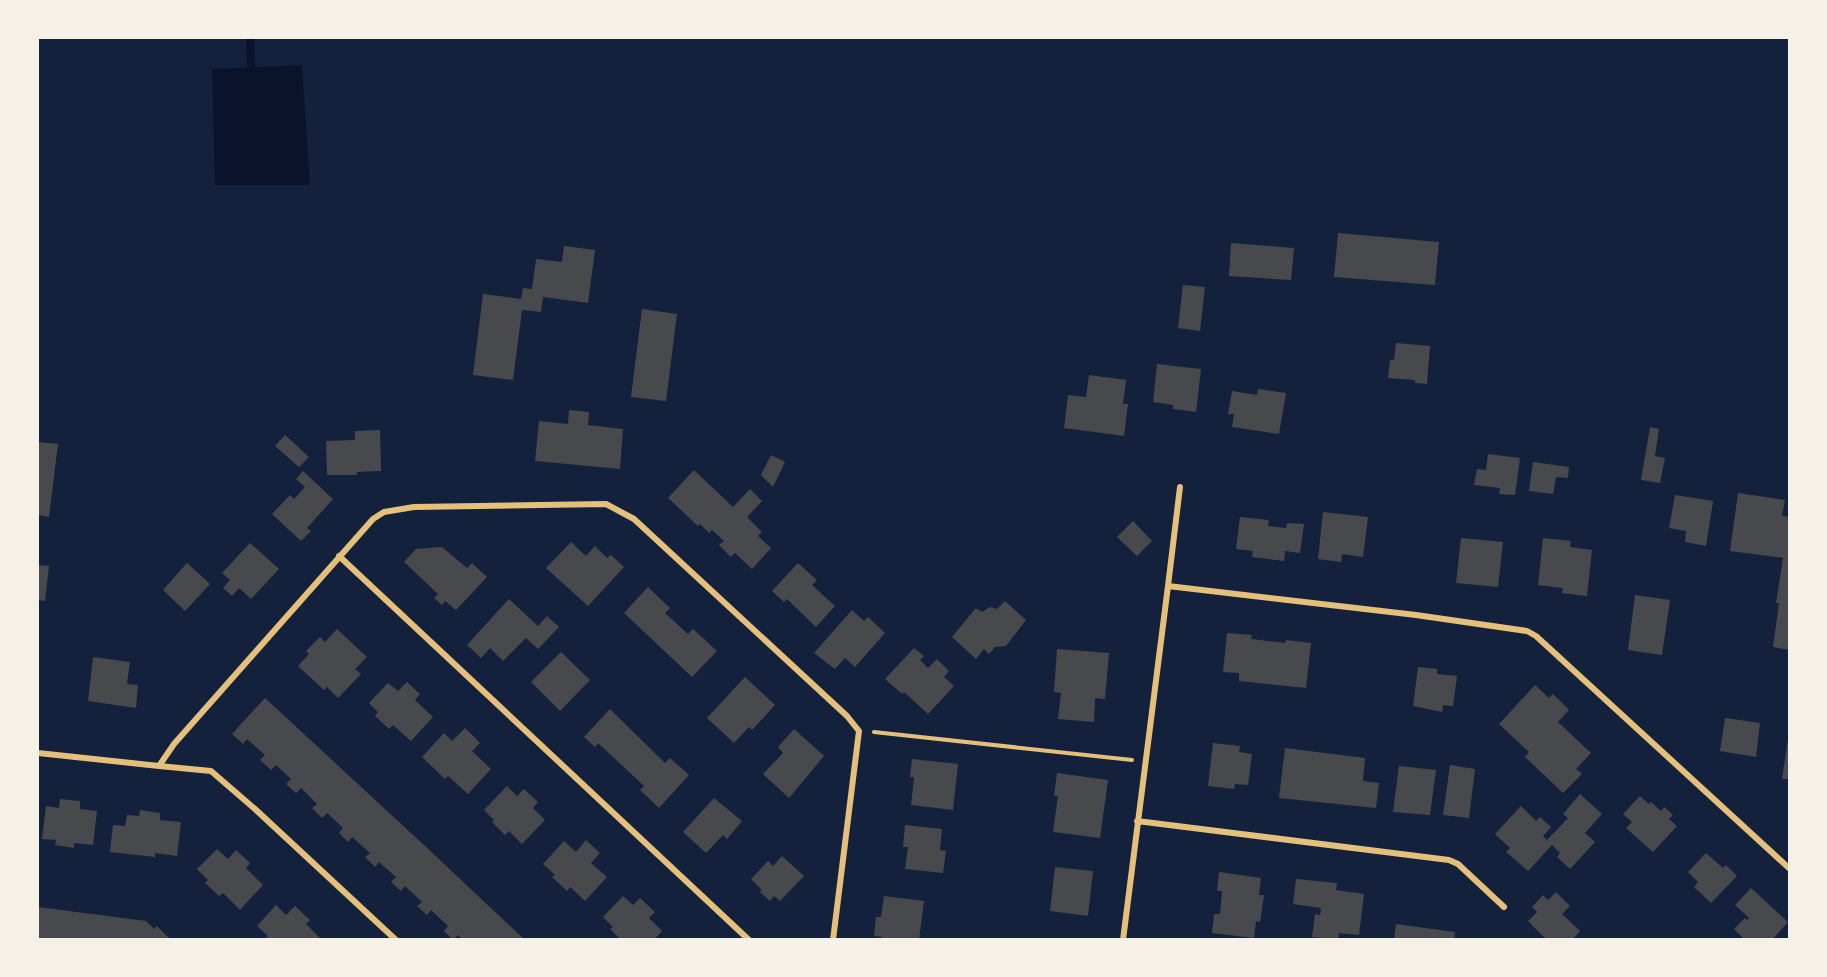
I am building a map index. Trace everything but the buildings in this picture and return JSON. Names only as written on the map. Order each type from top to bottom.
[{"type":"street","points":[[1123,939],[1180,487]]},
{"type":"street","points":[[159,766],[174,744],[339,556],[374,519],[384,512],[414,507],[606,504],[634,519],[847,716],[859,731],[833,939]]},
{"type":"street","points":[[339,556],[749,939]]},
{"type":"street","points":[[1168,586],[1527,631],[1536,636],[1790,869]]},
{"type":"street","points":[[38,753],[211,771],[396,939]]},
{"type":"street","points":[[1137,821],[1449,860],[1458,864],[1504,907]]},
{"type":"path","points":[[859,731],[1145,761]]},
{"type":"water","points":[[302,65],[310,185],[215,185],[212,69]]},
{"type":"waterway","points":[[250,38],[251,68]]}]
